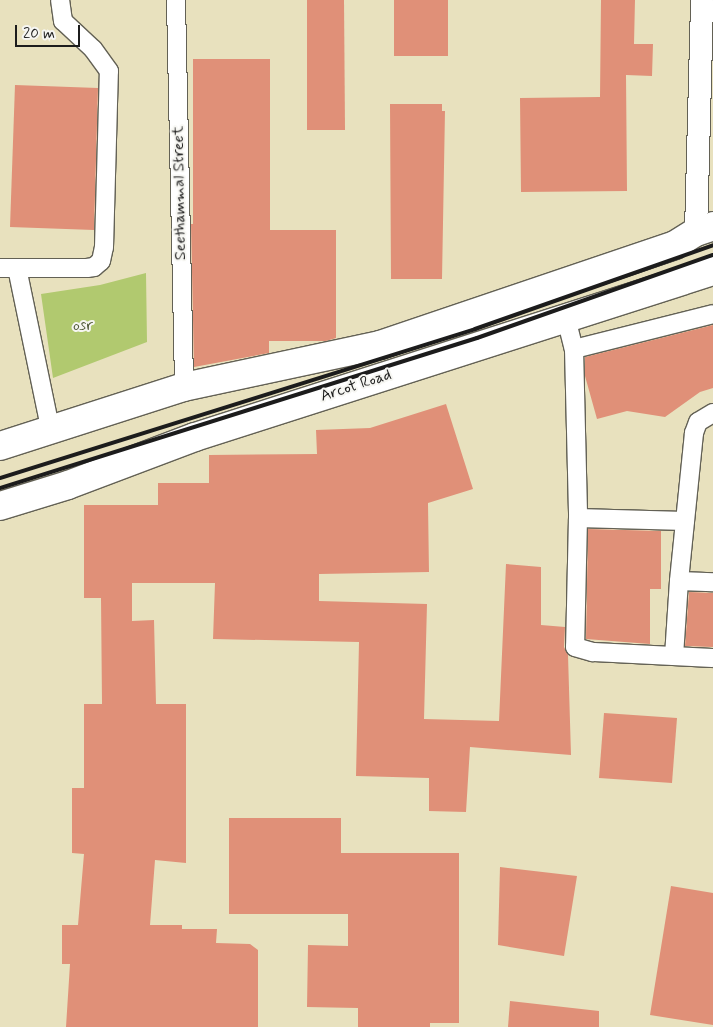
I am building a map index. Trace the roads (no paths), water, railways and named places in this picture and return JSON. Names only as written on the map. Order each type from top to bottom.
[{"type":"main road","name":"Arcot Road","points":[[0,446],[51,432],[184,387],[380,345],[675,245],[704,229]]},
{"type":"main road","name":"Arcot Road","points":[[0,506],[68,485],[195,437],[713,271]]},
{"type":"street","points":[[51,432],[9,268],[87,268],[94,267],[101,261],[104,247],[108,71],[93,49],[63,21],[60,0]]},
{"type":"street","name":"Seethammal Street","points":[[176,0],[184,387]]},
{"type":"street","points":[[702,0],[704,229]]},
{"type":"street","points":[[574,349],[713,314]]},
{"type":"street","points":[[566,318],[574,349],[578,518],[575,647],[593,652],[713,658]]},
{"type":"street","points":[[674,656],[679,581],[694,433],[702,417],[713,413]]},
{"type":"street","points":[[578,518],[685,521]]},
{"type":"street","points":[[679,581],[713,582]]},
{"type":"railway","points":[[0,478],[475,329],[713,245]]},
{"type":"railway","points":[[0,488],[477,338],[713,255]]},
{"type":"park label","name":"osr","points":[[83,326]]}]
